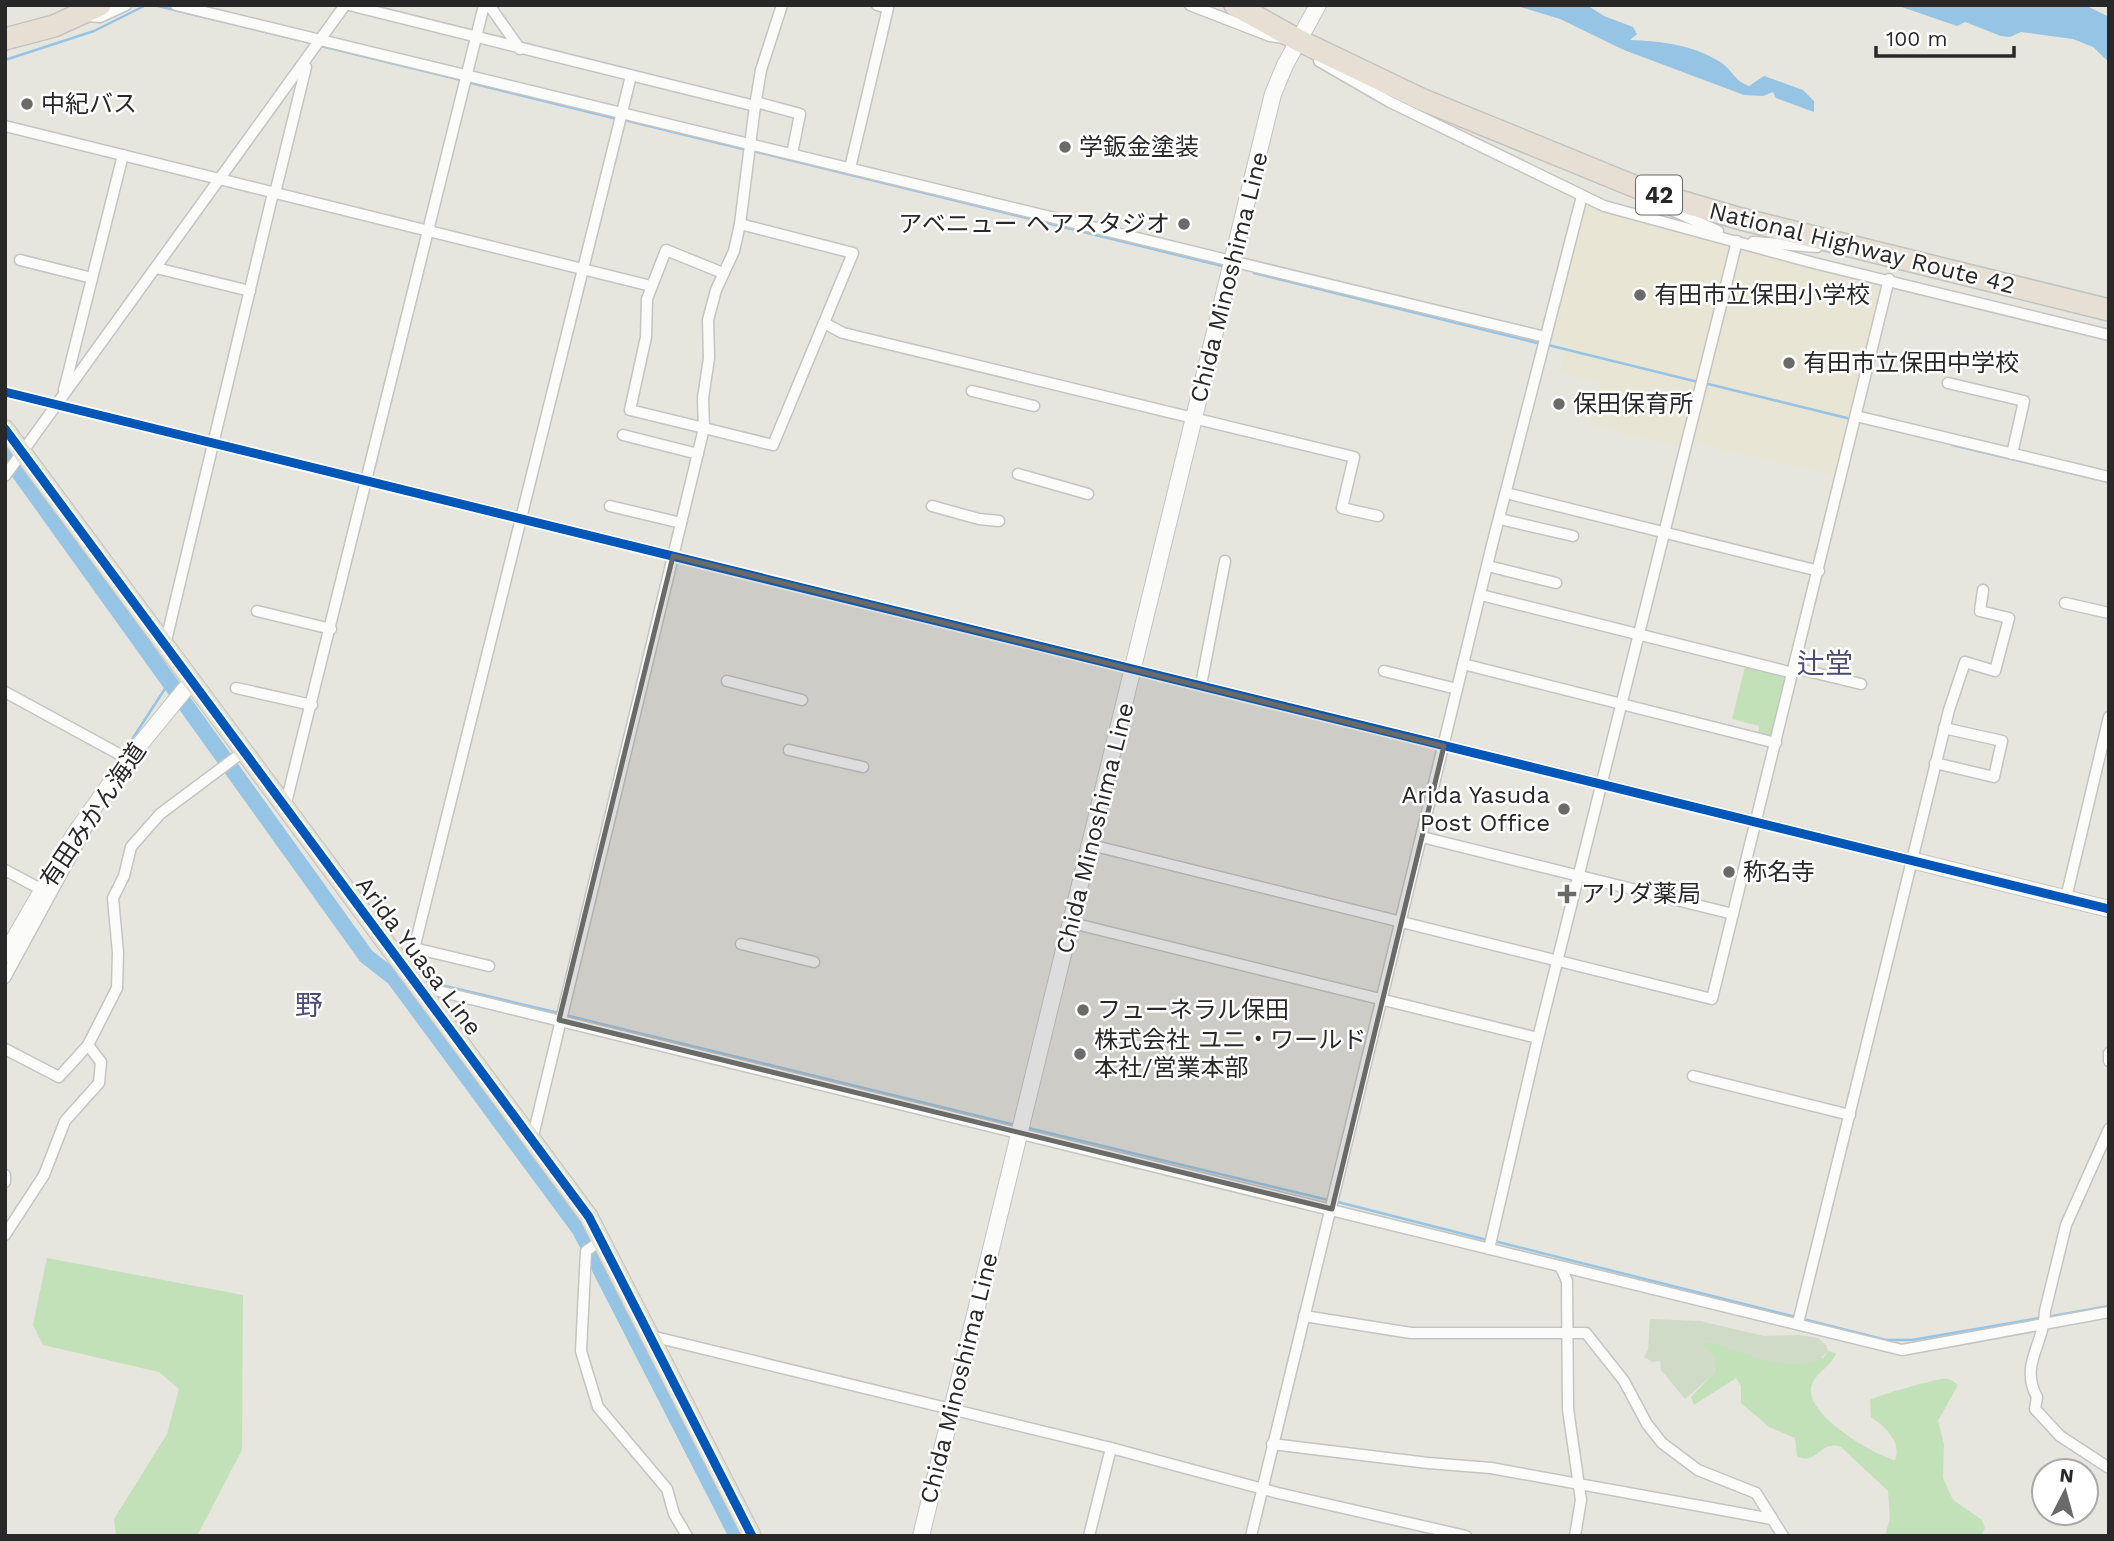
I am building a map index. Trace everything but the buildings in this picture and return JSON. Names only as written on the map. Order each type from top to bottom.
[{"type":"highway","name":"National Highway Route 42","points":[[1235,5],[1421,99],[1646,191],[1718,212],[2109,310]]},
{"type":"highway","points":[[5,39],[39,32],[92,10]]},
{"type":"main road","name":"Chida Minoshima Line","points":[[921,1536],[1273,94],[1318,5]]},
{"type":"main road","name":"Arida Yuasa Line","points":[[5,429],[20,457],[165,645],[189,685],[285,807],[582,1207],[602,1240],[752,1536]]},
{"type":"main road","name":"有田みかん海道","points":[[5,955],[47,892],[102,794],[189,685]]},
{"type":"main road","points":[[1912,860],[2109,909]]},
{"type":"street","points":[[92,10],[100,17],[126,5]]},
{"type":"street","points":[[176,5],[1545,337]]},
{"type":"street","points":[[6,475],[347,5],[520,49],[800,114],[792,154]]},
{"type":"street","points":[[285,807],[475,38],[487,5]]},
{"type":"street","points":[[487,5],[520,49]]},
{"type":"street","points":[[532,1140],[704,428],[704,398],[709,358],[708,320],[723,273],[734,251],[761,70],[782,5]]},
{"type":"street","points":[[850,168],[888,8],[877,5]]},
{"type":"street","points":[[1190,5],[1270,36],[1300,38],[1307,54],[1390,102],[1604,206],[1814,263],[1889,279],[2109,335]]},
{"type":"street","points":[[165,645],[307,61]]},
{"type":"street","points":[[631,75],[414,948],[413,980],[559,1020],[1021,1127],[1561,1268],[1909,1350],[2109,1312]]},
{"type":"street","points":[[5,126],[651,286]]},
{"type":"street","points":[[60,400],[123,155]]},
{"type":"street","points":[[1646,191],[1651,201],[1737,241],[1819,247],[1836,242]]},
{"type":"street","points":[[1251,1536],[1463,664],[1582,196]]},
{"type":"street","points":[[723,273],[666,250],[647,299],[646,337],[630,410],[773,445],[853,253],[740,223]]},
{"type":"street","points":[[1489,1249],[1538,1038],[1737,241]]},
{"type":"street","points":[[20,260],[92,278]]},
{"type":"street","points":[[156,268],[250,291]]},
{"type":"street","points":[[1091,845],[1712,999],[1889,279]]},
{"type":"street","points":[[824,323],[843,333],[1354,457],[1342,508],[1378,516]]},
{"type":"street","points":[[1948,383],[2024,401],[2012,454]]},
{"type":"street","points":[[972,391],[1034,406]]},
{"type":"street","points":[[5,392],[60,400],[214,443],[366,481],[1912,860]]},
{"type":"street","points":[[1856,416],[2109,477]]},
{"type":"street","points":[[623,435],[698,454]]},
{"type":"street","points":[[1018,474],[1088,494]]},
{"type":"street","points":[[1506,493],[1819,571]]},
{"type":"street","points":[[610,506],[681,523]]},
{"type":"street","points":[[932,506],[979,519],[999,520]]},
{"type":"street","points":[[1500,519],[1573,537]]},
{"type":"street","points":[[1201,685],[1225,561]]},
{"type":"street","points":[[1488,566],[1556,583]]},
{"type":"street","points":[[1798,1323],[1944,728],[1965,662],[1995,671],[2009,618],[1980,611],[1983,590]]},
{"type":"street","points":[[1481,595],[1861,684]]},
{"type":"street","points":[[2065,603],[2109,613]]},
{"type":"street","points":[[257,611],[331,629]]},
{"type":"street","points":[[1463,664],[1776,743]]},
{"type":"street","points":[[1384,671],[1457,689]]},
{"type":"street","points":[[727,681],[802,699]]},
{"type":"street","points":[[236,688],[312,705]]},
{"type":"street","points":[[5,692],[128,760]]},
{"type":"street","points":[[2066,898],[2103,771],[2109,717]]},
{"type":"street","points":[[1935,763],[1994,777],[2002,741],[1944,728]]},
{"type":"street","points":[[789,750],[863,767]]},
{"type":"street","points":[[5,1049],[60,1077],[88,1045],[117,988],[118,953],[113,898],[124,876],[131,847],[160,814],[243,752]]},
{"type":"street","points":[[1422,838],[1733,914]]},
{"type":"street","points":[[5,870],[47,892],[5,978]]},
{"type":"street","points":[[1072,923],[1538,1038]]},
{"type":"street","points":[[741,944],[814,962]]},
{"type":"street","points":[[414,948],[489,966]]},
{"type":"street","points":[[5,1235],[44,1175],[65,1121],[99,1083],[101,1062],[88,1045]]},
{"type":"street","points":[[2109,1053],[2109,1061]]},
{"type":"street","points":[[1693,1076],[1850,1115]]},
{"type":"street","points":[[2109,1129],[2066,1225],[2045,1311],[2045,1324],[2031,1365],[2029,1383],[2037,1396],[2035,1409],[2060,1436],[2109,1468]]},
{"type":"street","points":[[5,1175],[5,1182]]},
{"type":"street","points":[[602,1240],[586,1251],[582,1357],[598,1407],[667,1489],[674,1514],[687,1536]]},
{"type":"street","points":[[1561,1268],[1567,1281],[1568,1409],[1581,1508],[1575,1536]]},
{"type":"street","points":[[1304,1316],[1411,1333],[1586,1333],[1623,1381],[1647,1424],[1677,1457],[1698,1470],[1756,1493],[1783,1536]]},
{"type":"street","points":[[651,1336],[1466,1536]]},
{"type":"street","points":[[1272,1444],[1491,1468],[1772,1518]]},
{"type":"street","points":[[1089,1536],[1111,1448]]},
{"type":"street","points":[[1414,1536],[1417,1523]]},
{"type":"highlighted area","points":[[673,556],[1444,746],[1332,1209],[559,1020]]},
{"type":"shaded area","name":"有田市立保田小学校","points":[[1583,206],[1728,246],[1681,447],[1590,425],[1601,383],[1560,373],[1567,344],[1550,339]]},
{"type":"shaded area","name":"有田市立保田中学校","points":[[1747,250],[1885,284],[1838,476],[1692,442],[1738,256]]},
{"type":"green space","points":[[1746,663],[1787,673],[1773,737],[1758,733],[1759,726],[1732,719]]},
{"type":"green space","points":[[47,1258],[243,1295],[242,1450],[197,1536],[116,1536],[114,1519],[167,1434],[179,1389],[159,1372],[43,1345],[33,1325]]},
{"type":"green space","points":[[1650,1319],[1700,1321],[1764,1336],[1799,1335],[1818,1338],[1828,1351],[1818,1360],[1804,1364],[1788,1364],[1754,1357],[1709,1342],[1702,1344],[1713,1355],[1715,1373],[1685,1399],[1661,1370],[1660,1361],[1652,1362],[1644,1357],[1648,1350]]},
{"type":"green space","points":[[1709,1342],[1823,1358],[1828,1351],[1836,1353],[1811,1388],[1819,1410],[1844,1433],[1872,1451],[1895,1460],[1897,1453],[1894,1441],[1887,1430],[1871,1417],[1870,1400],[1937,1380],[1947,1379],[1954,1382],[1958,1385],[1938,1421],[1944,1444],[1943,1478],[1953,1500],[1982,1520],[1985,1528],[1981,1536],[1885,1536],[1890,1518],[1888,1491],[1841,1447],[1828,1447],[1809,1458],[1797,1456],[1795,1438],[1769,1427],[1741,1403],[1741,1386],[1736,1378],[1694,1405],[1691,1397],[1715,1372],[1713,1355],[1701,1344]]},
{"type":"water","points":[[1514,5],[1587,5],[1604,16],[1633,27],[1637,34],[1630,40],[1665,43],[1710,56],[1749,86],[1764,76],[1803,90],[1814,101],[1814,112],[1776,98],[1773,92],[1763,96],[1744,95],[1624,50],[1560,19]]},
{"type":"water","points":[[1896,5],[2085,5],[2109,17],[2109,62],[2093,47],[2073,39],[2021,32],[2010,37],[2001,36],[1965,22],[1957,26]]},
{"type":"waterway","points":[[5,60],[94,31],[146,5]]},
{"type":"waterway","points":[[154,5],[311,43]]},
{"type":"waterway","points":[[321,46],[461,80]]},
{"type":"waterway","points":[[467,82],[617,119]]},
{"type":"waterway","points":[[624,120],[747,150]]},
{"type":"waterway","points":[[753,151],[1222,266]]},
{"type":"waterway","points":[[1254,273],[1541,344]]},
{"type":"waterway","points":[[1548,345],[1698,382]]},
{"type":"waterway","points":[[1704,383],[1851,419]]},
{"type":"waterway","points":[[1952,445],[2109,482]]},
{"type":"waterway","points":[[5,453],[366,956],[394,978],[580,1230],[737,1536]]},
{"type":"waterway","points":[[129,744],[170,681]]},
{"type":"waterway","points":[[394,978],[401,979]]},
{"type":"waterway","points":[[424,981],[559,1013]]},
{"type":"waterway","points":[[565,1015],[1015,1125]]},
{"type":"waterway","points":[[1028,1128],[1328,1200]]},
{"type":"waterway","points":[[1334,1201],[1487,1240]]},
{"type":"waterway","points":[[1494,1241],[1796,1317]]},
{"type":"waterway","points":[[2047,1317],[2109,1306]]},
{"type":"waterway","points":[[1803,1319],[1886,1340],[1912,1340],[2040,1318]]},
{"type":"cycle path","points":[[5,392],[2109,909]]},
{"type":"cycle path","points":[[5,429],[589,1217],[752,1536]]},
{"type":"place","name":"中紀バス","points":[[27,104]]},
{"type":"place","name":"学鈑金塗装","points":[[1065,147]]},
{"type":"place","name":"アベニュー ヘアスタジオ","points":[[1184,224]]},
{"type":"place","name":"有田市立保田小学校","points":[[1640,295]]},
{"type":"place","name":"有田市立保田中学校","points":[[1789,363]]},
{"type":"place","name":"保田保育所","points":[[1559,404]]},
{"type":"place","name":"Arida Yasuda Post Office","points":[[1564,809]]},
{"type":"place","name":"称名寺","points":[[1729,872]]},
{"type":"place","name":"アリダ薬局","points":[[1567,894]]},
{"type":"place","name":"フューネラル保田","points":[[1083,1010]]},
{"type":"place","name":"株式会社 ユニ・ワールド 本社/営業本部","points":[[1080,1054]]},
{"type":"district","name":"辻堂","points":[[1825,663]]},
{"type":"district","name":"野","points":[[309,1005]]}]
